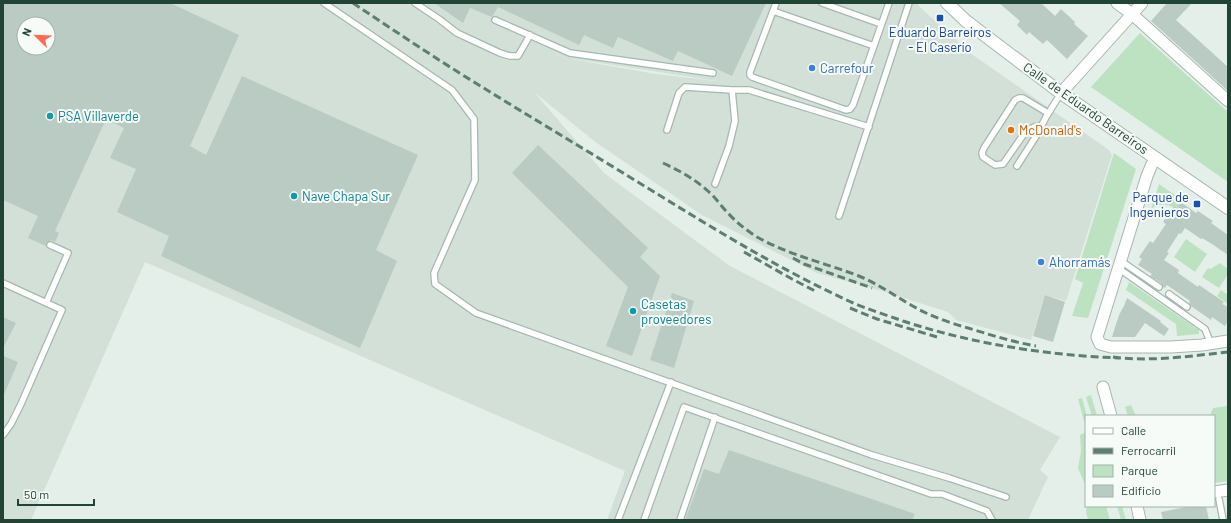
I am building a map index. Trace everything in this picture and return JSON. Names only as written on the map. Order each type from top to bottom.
[{"type":"street","name":"Calle de Eduardo Barreiros","points":[[947,3],[966,21],[1061,93],[1228,208]]},
{"type":"street","points":[[1117,3],[1132,14],[1228,101]]},
{"type":"street","points":[[1061,93],[1142,3]]},
{"type":"street","points":[[1156,158],[1147,176],[1097,337],[1100,344],[1111,348],[1171,347],[1211,344],[1228,341]]},
{"type":"street","points":[[1103,387],[1111,415]]},
{"type":"street","points":[[1216,496],[1228,490]]},
{"type":"street","points":[[1140,507],[1140,520]]},
{"type":"lane","points":[[324,3],[452,90],[474,119],[474,180],[434,273],[435,284],[476,313],[872,455],[1006,497]]},
{"type":"lane","points":[[415,3],[457,33],[500,54],[518,56],[530,35]]},
{"type":"lane","points":[[776,3],[750,75],[846,110],[850,109],[853,105],[889,3]]},
{"type":"lane","points":[[822,3],[881,24]]},
{"type":"lane","points":[[839,216],[909,3]]},
{"type":"lane","points":[[773,11],[874,46]]},
{"type":"lane","points":[[495,20],[570,53],[713,73]]},
{"type":"lane","points":[[667,130],[679,93],[681,89],[685,87],[749,90],[869,127]]},
{"type":"lane","points":[[715,184],[730,146],[735,121],[732,90]]},
{"type":"lane","points":[[1017,166],[1061,93]]},
{"type":"lane","points":[[1042,126],[1034,126],[1026,131],[1004,164],[995,164],[983,157],[982,153],[984,148],[1015,100],[1022,98],[1048,113]]},
{"type":"lane","points":[[46,303],[68,253],[50,245]]},
{"type":"lane","points":[[1119,264],[1158,287]]},
{"type":"lane","points":[[1119,264],[1205,329],[1211,344]]},
{"type":"lane","points":[[3,283],[62,310],[21,404],[11,424],[3,434]]},
{"type":"lane","points":[[1169,294],[1187,307]]},
{"type":"lane","points":[[618,520],[671,382]]},
{"type":"lane","points":[[644,520],[684,407],[931,494],[942,494],[948,496],[987,511],[992,520]]},
{"type":"lane","points":[[680,520],[715,417]]},
{"type":"lane","points":[[1216,496],[1223,520]]},
{"type":"shaded area","points":[[3,3],[916,3],[973,55],[1109,150],[1112,155],[1066,301],[1045,295],[1031,340],[956,320],[948,312],[882,291],[817,273],[702,215],[594,141],[534,92],[604,173],[730,266],[1060,437],[1040,470],[1048,477],[1028,520],[607,520],[625,471],[145,262],[31,520],[3,520]],"holes":[[[560,57],[724,82],[656,74]]]},
{"type":"green space","points":[[1140,33],[1228,112],[1228,182],[1091,87]]},
{"type":"green space","points":[[1114,153],[1136,169],[1088,318],[1072,316],[1083,283],[1075,279]]},
{"type":"green space","points":[[1159,184],[1182,200],[1177,208],[1174,206],[1162,205],[1151,209]]},
{"type":"green space","points":[[1186,239],[1207,254],[1195,272],[1174,257]]},
{"type":"green space","points":[[1220,263],[1228,269],[1228,274],[1219,288],[1202,277],[1208,268],[1210,269]]},
{"type":"green space","points":[[1129,282],[1199,330],[1199,334],[1177,336],[1176,324],[1126,290]]},
{"type":"green space","points":[[1221,290],[1228,295],[1228,304],[1217,296]]},
{"type":"green space","points":[[1091,395],[1097,415],[1092,415],[1086,397]]},
{"type":"green space","points":[[1082,398],[1087,415],[1085,415],[1085,424],[1078,399]]},
{"type":"green space","points":[[1131,405],[1136,415],[1128,415],[1125,407]]},
{"type":"green space","points":[[1228,406],[1228,481],[1215,483],[1215,415],[1211,415],[1213,408]]},
{"type":"green space","points":[[1085,432],[1085,485],[1078,468],[1081,451],[1080,435]]},
{"type":"green space","points":[[1087,507],[1106,507],[1110,520],[1088,520],[1086,512]]},
{"type":"green space","points":[[1117,507],[1122,507],[1126,520],[1121,520]]},
{"type":"building","points":[[3,3],[170,3],[239,35],[190,146],[206,155],[242,76],[418,155],[376,250],[397,261],[360,348],[161,256],[169,236],[117,212],[136,169],[110,158],[124,128],[106,119],[55,231],[59,233],[55,242],[51,240],[46,243],[46,246],[28,238],[38,216],[3,200]]},
{"type":"building","points":[[434,3],[766,3],[732,76],[678,51],[673,61],[618,37],[613,48],[584,35],[579,45],[498,7],[492,17],[470,8],[463,23]]},
{"type":"building","points":[[999,3],[1041,3],[1055,16],[1061,9],[1075,22],[1074,24],[1088,36],[1067,59],[1047,40],[1043,44],[1029,32],[1027,35],[1017,25],[1020,21]]},
{"type":"building","points":[[1167,3],[1192,3],[1176,20],[1228,67],[1228,91],[1151,21]]},
{"type":"building","points":[[538,145],[648,248],[640,257],[660,276],[632,356],[606,346],[628,287],[512,173]]},
{"type":"building","points":[[1181,202],[1196,213],[1198,211],[1213,221],[1211,223],[1228,235],[1228,255],[1185,228],[1181,234],[1179,233],[1167,252],[1169,253],[1164,260],[1179,270],[1178,273],[1198,287],[1199,285],[1224,302],[1222,304],[1228,307],[1228,321],[1225,326],[1212,317],[1211,320],[1191,306],[1189,303],[1190,301],[1167,285],[1165,288],[1163,287],[1161,283],[1150,276],[1152,274],[1138,265],[1142,259],[1139,257],[1150,241],[1153,243],[1166,224],[1163,222],[1174,206],[1177,208]]},
{"type":"building","name":"Casetas proveedores","points":[[672,293],[694,301],[674,368],[650,360]]},
{"type":"building","points":[[1045,295],[1065,302],[1053,342],[1033,336]]},
{"type":"building","points":[[1127,298],[1161,321],[1160,322],[1169,329],[1164,336],[1145,323],[1135,337],[1112,337],[1119,315]]},
{"type":"building","points":[[3,317],[16,323],[3,348]]},
{"type":"building","points":[[3,356],[18,362],[3,397]]},
{"type":"building","points":[[729,450],[915,514],[912,520],[685,520],[704,469],[719,474]]},
{"type":"building","points":[[1186,507],[1206,507],[1209,520],[1163,520],[1161,512]]},
{"type":"railway","points":[[353,3],[461,74],[702,221],[790,272],[851,302],[929,329],[983,342],[1037,351],[1119,358]]},
{"type":"railway","points":[[663,163],[693,179],[712,194],[730,216],[741,226],[769,243],[794,254],[859,276],[876,284],[918,309],[941,319],[1002,338],[1036,346]]},
{"type":"railway","points":[[744,252],[817,292]]},
{"type":"railway","points":[[793,258],[804,264],[872,288]]},
{"type":"railway","points":[[850,308],[877,319],[937,337]]},
{"type":"railway","points":[[1113,357],[1156,359],[1228,352]]},
{"type":"place","name":"Eduardo Barreiros - El Caserío","points":[[940,18]]},
{"type":"place","name":"Carrefour","points":[[812,68]]},
{"type":"place","name":"PSA Villaverde","points":[[50,116]]},
{"type":"place","name":"McDonald's","points":[[1011,130]]},
{"type":"place","name":"Nave Chapa Sur","points":[[294,196]]},
{"type":"place","name":"Parque de Ingenieros","points":[[1197,204]]},
{"type":"place","name":"Ahorramás","points":[[1041,262]]},
{"type":"place","name":"Casetas proveedores","points":[[633,311]]}]
